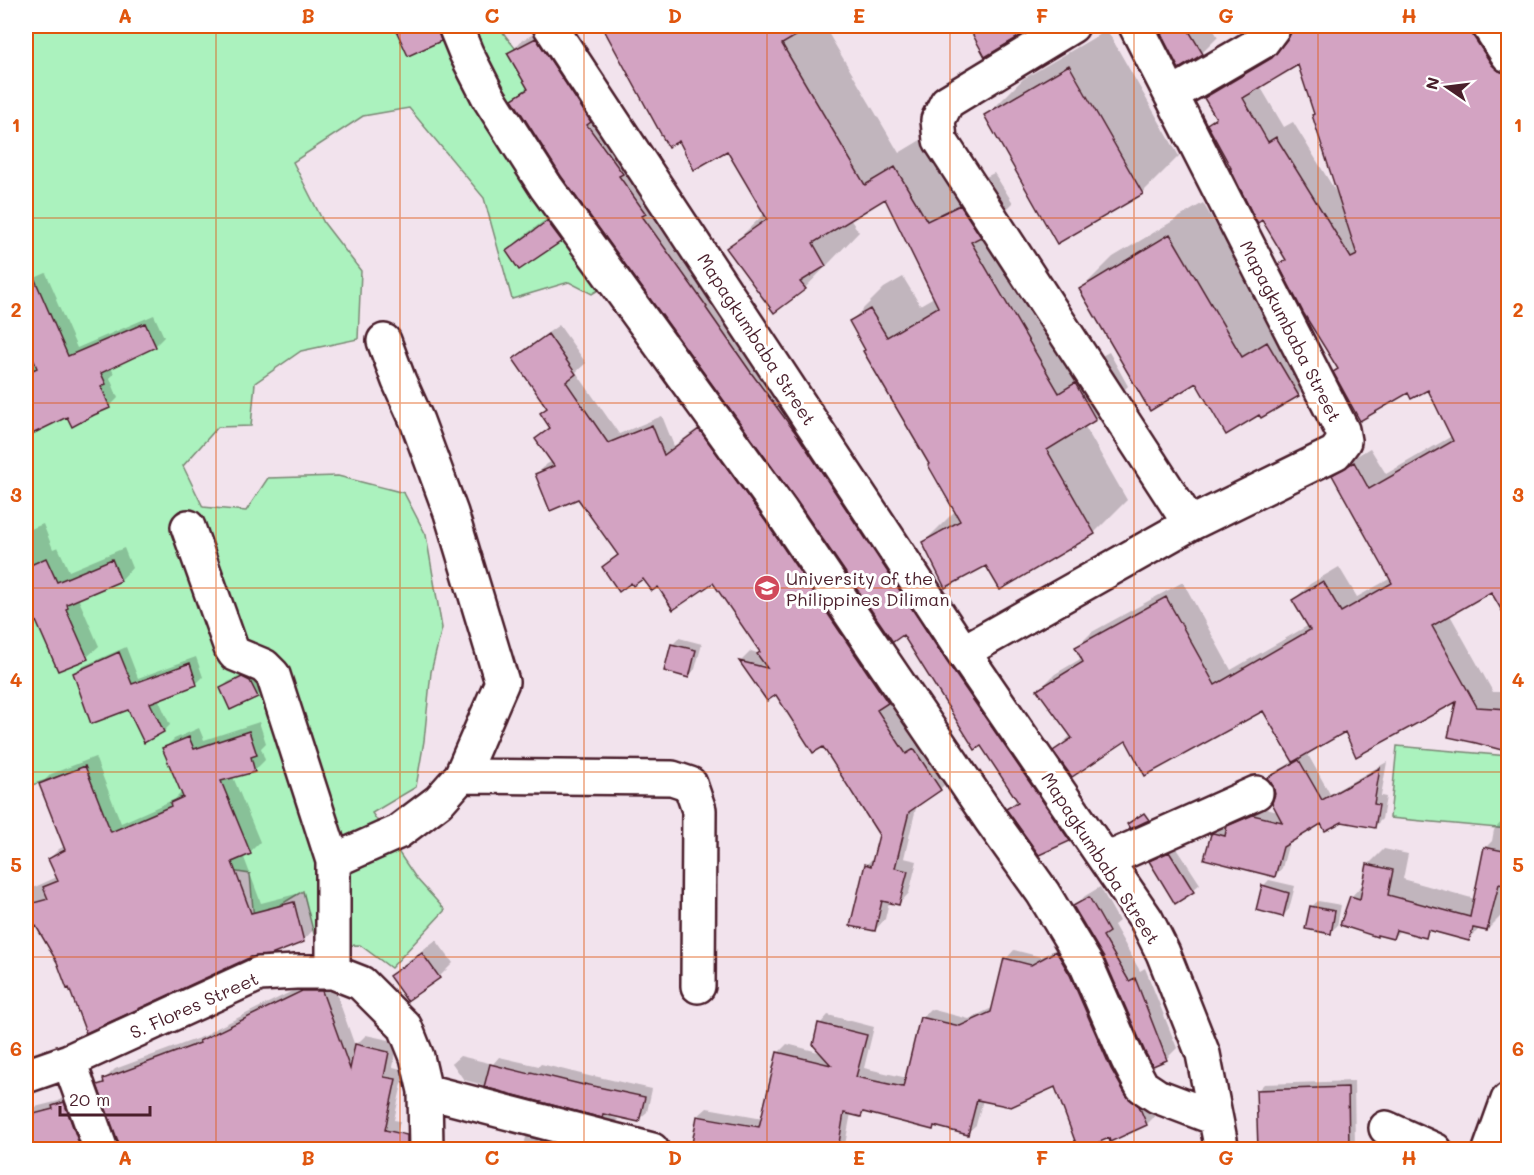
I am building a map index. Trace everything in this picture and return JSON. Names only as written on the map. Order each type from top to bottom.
[{"type":"street","points":[[455,26],[489,99],[546,188],[781,512],[1043,893],[1087,966],[1128,1060],[1142,1086],[1219,1134]]},
{"type":"street","name":"Mapagkumbaba Street","points":[[550,26],[963,652],[1146,919],[1163,953],[1203,1054],[1219,1134]]},
{"type":"street","points":[[1072,26],[947,102],[938,120],[940,140],[1190,524]]},
{"type":"street","name":"Mapagkumbaba Street","points":[[963,652],[1190,524],[1335,453],[1344,441],[1342,430],[1136,26]]},
{"type":"street","points":[[1171,95],[1262,42],[1274,26]]},
{"type":"street","points":[[1489,26],[1509,56]]},
{"type":"street","points":[[333,861],[398,832],[439,801],[461,776],[502,682],[451,513],[384,341]]},
{"type":"street","points":[[188,528],[231,648],[235,654],[264,666],[273,675],[333,861],[333,972]]},
{"type":"street","points":[[461,776],[672,778],[690,784],[699,810],[698,986]]},
{"type":"street","points":[[1106,860],[1256,793]]},
{"type":"street","name":"S. Flores Street","points":[[26,1076],[69,1061],[259,974],[333,972],[361,983],[405,1027],[417,1057],[425,1091],[426,1149]]},
{"type":"street","points":[[69,1061],[101,1149]]},
{"type":"street","points":[[425,1091],[652,1149]]},
{"type":"street","points":[[1490,1149],[1509,1100]]},
{"type":"street","points":[[1386,1128],[1435,1149]]},
{"type":"green space","points":[[26,26],[498,26],[545,87],[516,105],[600,234],[639,223],[656,255],[592,294],[569,282],[512,299],[484,198],[409,108],[363,116],[293,162],[324,223],[361,271],[358,339],[301,351],[255,383],[251,426],[218,427],[183,466],[203,507],[246,511],[268,478],[338,476],[404,493],[426,535],[442,628],[431,672],[424,741],[416,787],[372,813],[416,878],[445,910],[391,968],[360,945],[317,946],[303,891],[254,921],[250,874],[199,866],[127,894],[78,770],[26,787]]},
{"type":"green space","points":[[1397,746],[1508,756],[1508,829],[1390,818]]},
{"type":"building","points":[[394,26],[437,26],[441,41],[408,56]]},
{"type":"building","points":[[602,26],[813,26],[782,44],[865,185],[895,167],[927,221],[960,205],[981,237],[971,242],[1059,393],[1075,383],[1096,420],[1047,450],[1095,534],[1000,590],[986,566],[945,588],[922,542],[960,521],[863,351],[865,350],[849,321],[870,309],[887,337],[938,307],[885,199],[813,243],[826,266],[800,282],[806,289],[774,313],[726,248],[767,219],[727,151],[694,170],[679,141],[668,147]]},
{"type":"building","points":[[968,26],[1037,26],[985,57]]},
{"type":"building","points":[[1175,26],[1186,26],[1203,54],[1179,69],[1161,34]]},
{"type":"building","points":[[1292,26],[1471,26],[1473,36],[1492,65],[1499,71],[1509,74],[1509,623],[1491,592],[1432,626],[1477,707],[1509,709],[1509,752],[1448,737],[1456,702],[1356,757],[1345,732],[1293,762],[1263,711],[1145,776],[1126,741],[1072,777],[1053,751],[1072,738],[1037,690],[1083,662],[1075,647],[1166,597],[1215,685],[1310,630],[1292,600],[1323,581],[1341,612],[1392,583],[1332,475],[1354,462],[1369,489],[1453,441],[1428,390],[1411,399],[1408,393],[1360,421],[1333,372],[1338,369],[1304,314],[1278,264],[1286,260],[1262,220],[1258,223],[1254,217],[1207,124],[1216,118],[1204,98],[1272,58],[1289,37]],"holes":[[[1298,65],[1314,114],[1312,115],[1357,255],[1351,258],[1276,137],[1268,142],[1243,98]]]},
{"type":"building","points":[[536,38],[591,122],[587,125],[623,174],[619,176],[646,214],[642,216],[798,436],[947,662],[1070,841],[1039,855],[1006,809],[1018,802],[981,746],[975,750],[903,635],[893,642],[796,500],[561,176],[512,99],[528,89],[507,53]]},
{"type":"building","points":[[1069,65],[1143,194],[1057,244],[984,115]]},
{"type":"building","points":[[547,221],[562,241],[519,270],[506,251]]},
{"type":"building","points":[[1170,234],[1242,357],[1267,342],[1299,396],[1261,418],[1259,415],[1226,435],[1196,383],[1150,411],[1079,289]]},
{"type":"building","points":[[26,259],[68,356],[145,323],[156,347],[101,373],[106,384],[101,386],[110,408],[72,427],[67,417],[26,437],[26,373],[37,368],[26,341]]},
{"type":"building","points":[[548,334],[576,374],[566,382],[608,443],[652,425],[664,455],[699,429],[766,522],[888,703],[877,710],[906,754],[914,749],[941,790],[909,812],[895,868],[908,871],[899,905],[882,901],[875,931],[850,926],[865,864],[871,866],[879,835],[823,747],[813,753],[776,695],[767,701],[739,661],[767,668],[757,654],[760,652],[713,583],[673,610],[658,587],[652,591],[643,579],[633,586],[631,583],[619,592],[602,567],[618,555],[578,499],[550,511],[535,474],[554,466],[535,439],[550,428],[540,413],[547,408],[513,359]]},
{"type":"building","points":[[46,558],[57,582],[112,559],[121,581],[67,604],[66,609],[88,659],[58,671],[36,621],[26,626],[26,567]]},
{"type":"building","points":[[671,644],[696,650],[689,678],[664,671]]},
{"type":"building","points":[[119,652],[132,684],[190,663],[197,685],[150,703],[164,732],[144,743],[128,710],[91,724],[73,673]]},
{"type":"building","points":[[242,677],[250,681],[258,697],[230,710],[220,688]]},
{"type":"building","points":[[249,731],[257,755],[251,757],[255,772],[221,781],[251,854],[232,862],[251,913],[294,902],[304,942],[271,955],[251,957],[86,1033],[57,962],[36,926],[26,929],[26,905],[48,899],[43,887],[58,881],[48,859],[65,850],[39,784],[85,766],[111,832],[171,806],[170,803],[183,797],[162,748],[189,737],[194,749]]},
{"type":"building","points":[[1299,760],[1322,800],[1380,768],[1374,804],[1379,805],[1375,828],[1342,822],[1325,831],[1321,824],[1283,847],[1275,877],[1204,859],[1211,834],[1225,836],[1227,826],[1253,815],[1282,822],[1272,803],[1275,794],[1267,778]]},
{"type":"building","points":[[1144,813],[1149,820],[1130,829],[1127,824]]},
{"type":"building","points":[[1484,847],[1509,852],[1509,886],[1499,884],[1487,931],[1473,928],[1469,941],[1428,930],[1426,938],[1396,930],[1393,939],[1377,935],[1377,937],[1340,925],[1350,896],[1360,899],[1367,864],[1393,870],[1388,895],[1470,917]]},
{"type":"building","points":[[1169,852],[1194,892],[1175,904],[1149,861]]},
{"type":"building","points":[[1262,885],[1289,893],[1283,917],[1256,910]]},
{"type":"building","points":[[1089,897],[1109,932],[1103,936],[1129,981],[1135,978],[1167,1060],[1153,1066],[1104,958],[1073,906]]},
{"type":"building","points":[[1310,906],[1335,911],[1331,934],[1305,929]]},
{"type":"building","points":[[1056,951],[1070,975],[1111,1069],[1126,1095],[1139,1106],[1147,1125],[1110,1142],[1109,1138],[1078,1149],[1055,1087],[1011,1107],[977,1100],[968,1135],[934,1126],[933,1130],[863,1112],[861,1117],[844,1113],[838,1149],[691,1149],[697,1116],[759,1127],[777,1052],[831,1065],[813,1045],[818,1023],[867,1035],[856,1077],[903,1087],[920,1017],[960,1026],[991,1012],[1004,958],[1031,965]]},
{"type":"building","points":[[422,953],[440,978],[407,1001],[389,976]]},
{"type":"building","points":[[302,991],[322,991],[350,1069],[355,1044],[389,1052],[384,1077],[396,1079],[385,1130],[407,1135],[407,1149],[119,1149],[97,1085],[104,1083],[103,1079],[200,1043],[199,1041]]},
{"type":"building","points":[[490,1064],[645,1097],[639,1122],[603,1114],[602,1118],[484,1087]]},
{"type":"building","points":[[1348,1087],[1349,1149],[1258,1149],[1256,1090]]},
{"type":"building","points":[[64,1102],[81,1149],[26,1149],[26,1116],[53,1109],[52,1106]]},
{"type":"place","name":"University of the Philippines Diliman","points":[[767,588]]}]
